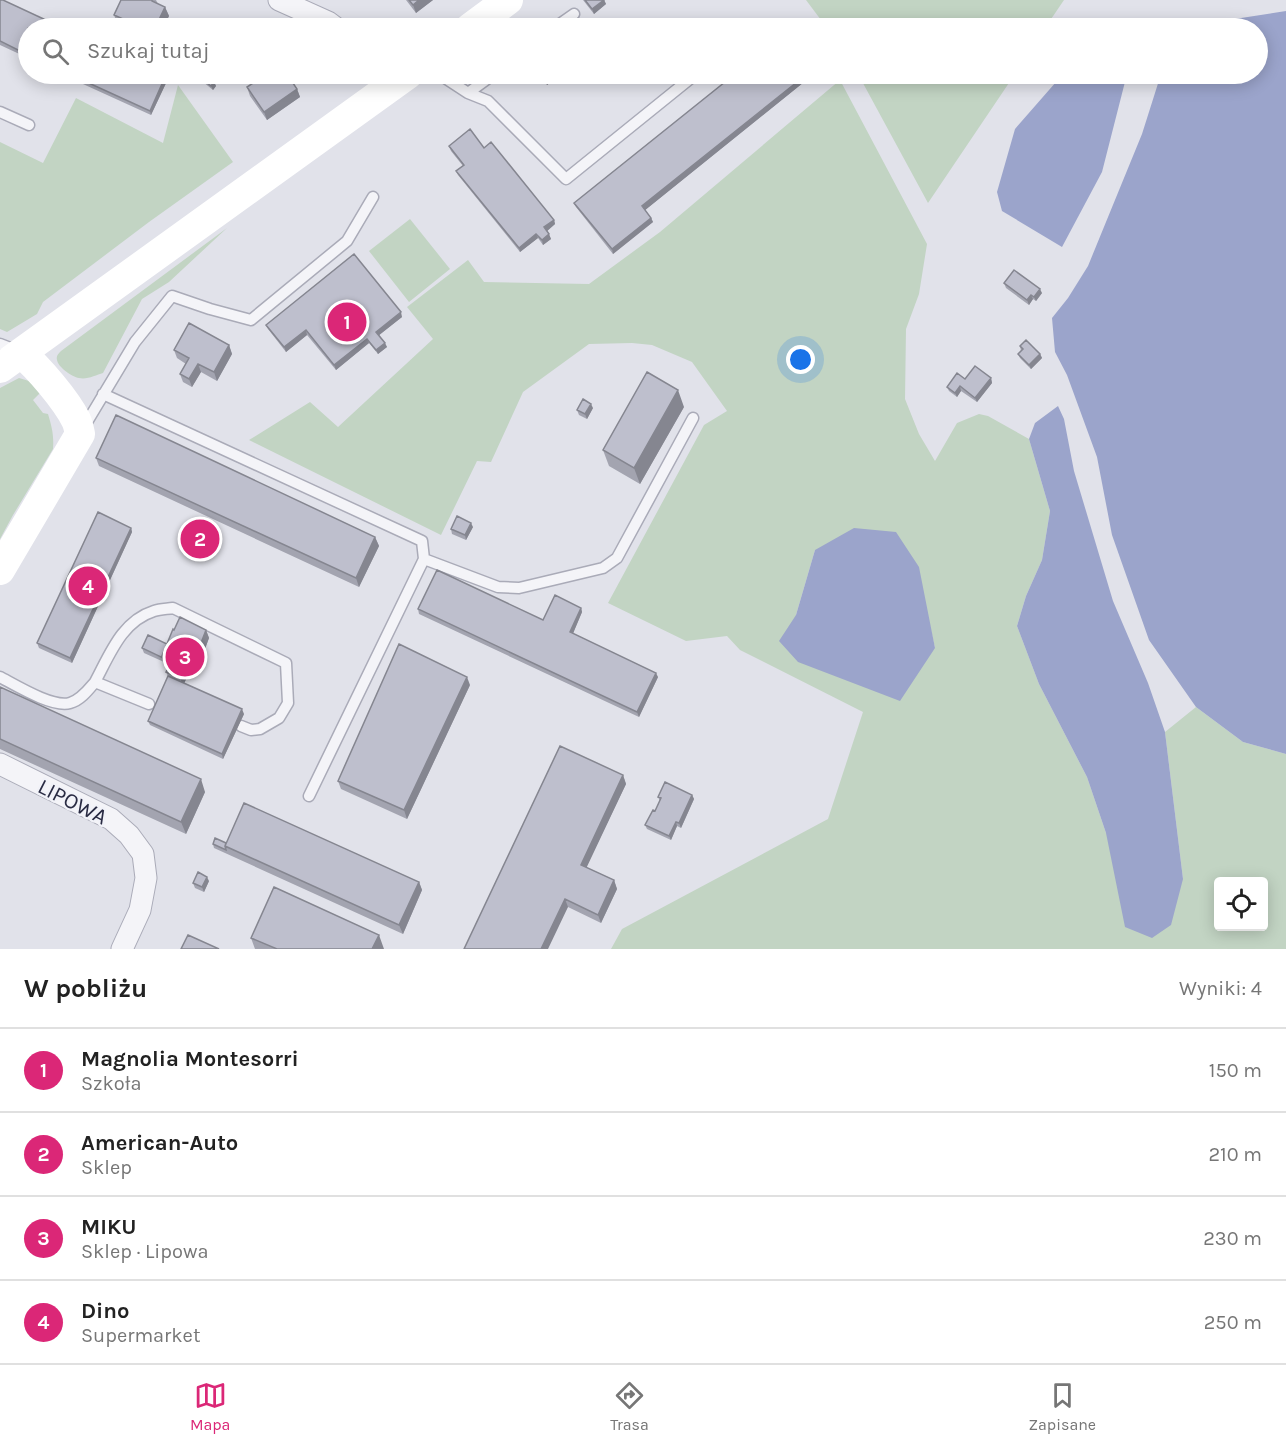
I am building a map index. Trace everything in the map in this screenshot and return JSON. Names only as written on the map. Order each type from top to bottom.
[{"type":"street","points":[[279,0],[317,18]]},
{"type":"street","points":[[328,0],[331,18]]},
{"type":"street","points":[[484,18],[508,0]]},
{"type":"street","points":[[7,355],[387,84]]},
{"type":"street","points":[[0,570],[80,434],[77,420],[32,362],[7,355]]},
{"type":"street","name":"LIPOWA","points":[[0,764],[111,819],[129,835],[143,854],[146,878],[140,910],[122,949]]},
{"type":"lane","points":[[568,18],[574,14]]},
{"type":"lane","points":[[454,84],[468,93],[488,101],[566,179],[684,84]]},
{"type":"lane","points":[[468,93],[480,84]]},
{"type":"lane","points":[[0,112],[29,125]]},
{"type":"lane","points":[[80,434],[135,342],[172,296],[251,321],[347,241],[373,197]]},
{"type":"lane","points":[[103,394],[422,541],[424,559],[309,796]]},
{"type":"lane","points":[[424,559],[498,587],[519,588],[603,568],[617,558],[693,418]]},
{"type":"lane","points":[[0,677],[53,704],[70,703],[83,695],[95,682],[117,639],[128,627],[141,616],[156,610],[173,608],[286,663],[288,703],[279,718],[260,729],[251,730],[241,726]]},
{"type":"lane","points":[[95,682],[149,704]]},
{"type":"green space","points":[[806,0],[1064,0],[1052,18],[820,18]]},
{"type":"green space","points":[[835,84],[842,84],[927,244],[919,294],[906,329],[905,399],[919,434],[935,461],[957,423],[979,414],[988,416],[1029,439],[1050,511],[1042,560],[1026,596],[1017,626],[1039,684],[1087,777],[1106,833],[1183,879],[1165,732],[1196,707],[1243,742],[1286,754],[1286,949],[611,949],[622,929],[828,819],[863,712],[740,650],[727,636],[686,641],[608,603],[704,425],[727,411],[692,362],[652,345],[589,344],[523,392],[491,462],[477,461],[441,535],[249,440],[310,402],[338,427],[433,339],[407,307],[468,260],[484,282],[589,284],[660,232]],"holes":[[[815,550],[928,617],[935,648],[796,615]]]},
{"type":"green space","points":[[863,84],[1008,84],[928,203]]},
{"type":"green space","points":[[178,85],[233,162],[43,302],[37,314],[7,332],[0,329],[0,142],[43,163],[76,98],[163,143]]},
{"type":"green space","points":[[410,219],[450,269],[409,302],[369,251]]},
{"type":"green space","points":[[227,228],[169,282],[142,299],[103,373],[88,378],[79,378],[69,374],[60,366],[57,357],[61,351]]},
{"type":"green space","points":[[19,378],[29,381],[40,393],[33,400],[43,413],[48,414],[53,449],[0,539],[0,388]]},
{"type":"water","points":[[1286,11],[1286,754],[1243,742],[1196,707],[1149,640],[1112,535],[1097,457],[1067,375],[1055,352],[1052,318],[1088,266],[1142,134],[1158,84],[1268,84],[1268,18],[1241,18]]},
{"type":"water","points":[[1054,84],[1124,84],[1102,172],[1062,247],[1002,211],[997,192],[1015,129]]},
{"type":"water","points":[[1058,406],[1064,419],[1074,471],[1113,601],[1148,683],[1165,732],[1183,879],[1171,925],[1152,938],[1125,927],[1106,833],[1087,777],[1039,684],[1017,626],[1026,596],[1042,560],[1050,511],[1029,439],[1035,423]]},
{"type":"water","points":[[854,528],[896,532],[919,567],[935,648],[900,701],[798,662],[779,641],[796,615],[815,550]]},
{"type":"building","points":[[0,0],[42,18],[18,18],[18,50],[0,41]]},
{"type":"building","points":[[121,0],[152,0],[165,7],[160,18],[121,18],[114,15]]},
{"type":"building","points":[[409,0],[419,0],[413,5]]},
{"type":"building","points":[[585,0],[604,0],[592,9]]},
{"type":"building","points":[[91,84],[162,84],[150,111]]},
{"type":"building","points":[[252,84],[294,84],[297,89],[264,112],[247,87]]},
{"type":"building","points":[[723,84],[794,84],[642,206],[651,218],[612,249],[574,203]]},
{"type":"building","points":[[470,129],[484,148],[491,142],[554,220],[544,227],[549,234],[542,240],[536,234],[519,248],[456,171],[464,165],[449,146]]},
{"type":"building","points":[[354,254],[401,312],[376,332],[385,343],[376,350],[367,339],[334,365],[306,330],[284,347],[266,325]]},
{"type":"building","points":[[1014,270],[1040,289],[1034,297],[1031,295],[1027,300],[1004,283]]},
{"type":"building","points":[[189,323],[229,345],[214,372],[198,364],[189,379],[180,374],[189,358],[174,350]]},
{"type":"building","points":[[1026,340],[1040,354],[1029,365],[1018,354],[1023,349],[1020,346]]},
{"type":"building","points":[[975,366],[991,378],[975,398],[960,386],[955,393],[947,387],[957,373],[965,379]]},
{"type":"building","points":[[647,372],[678,390],[634,468],[603,450]]},
{"type":"building","points":[[583,399],[591,404],[585,414],[577,410]]},
{"type":"building","points":[[116,415],[375,537],[356,578],[96,458]]},
{"type":"building","points":[[98,512],[131,528],[70,658],[37,643]]},
{"type":"building","points":[[457,516],[471,523],[465,535],[451,529]]},
{"type":"building","points":[[437,570],[543,620],[555,595],[581,608],[570,632],[656,673],[637,712],[418,609]]},
{"type":"building","points":[[180,617],[206,630],[196,656],[189,668],[185,666],[180,678],[166,672],[172,660],[162,656]]},
{"type":"building","points":[[148,635],[167,644],[163,658],[142,648]]},
{"type":"building","points":[[399,644],[467,677],[404,810],[338,781]]},
{"type":"building","points":[[168,676],[242,709],[222,754],[148,721]]},
{"type":"building","points":[[0,687],[201,779],[181,822],[0,739]]},
{"type":"building","points":[[560,746],[623,775],[581,865],[614,880],[598,915],[565,899],[541,949],[464,949]]},
{"type":"building","points":[[665,782],[692,795],[679,823],[676,822],[669,836],[645,825],[653,810],[655,811]]},
{"type":"building","points":[[244,803],[419,882],[399,925],[225,846]]},
{"type":"building","points":[[215,838],[226,843],[226,850],[213,844]]},
{"type":"building","points":[[198,872],[207,877],[202,887],[193,883]]},
{"type":"building","points":[[274,887],[379,935],[372,949],[277,949],[251,938]]},
{"type":"building","points":[[188,935],[219,949],[181,949]]},
{"type":"place","name":"Magnolia Montesorri","points":[[347,322]]},
{"type":"place","name":"American-Auto","points":[[200,539]]},
{"type":"place","name":"Dino","points":[[88,586]]},
{"type":"place","name":"MIKU","points":[[185,657]]}]
